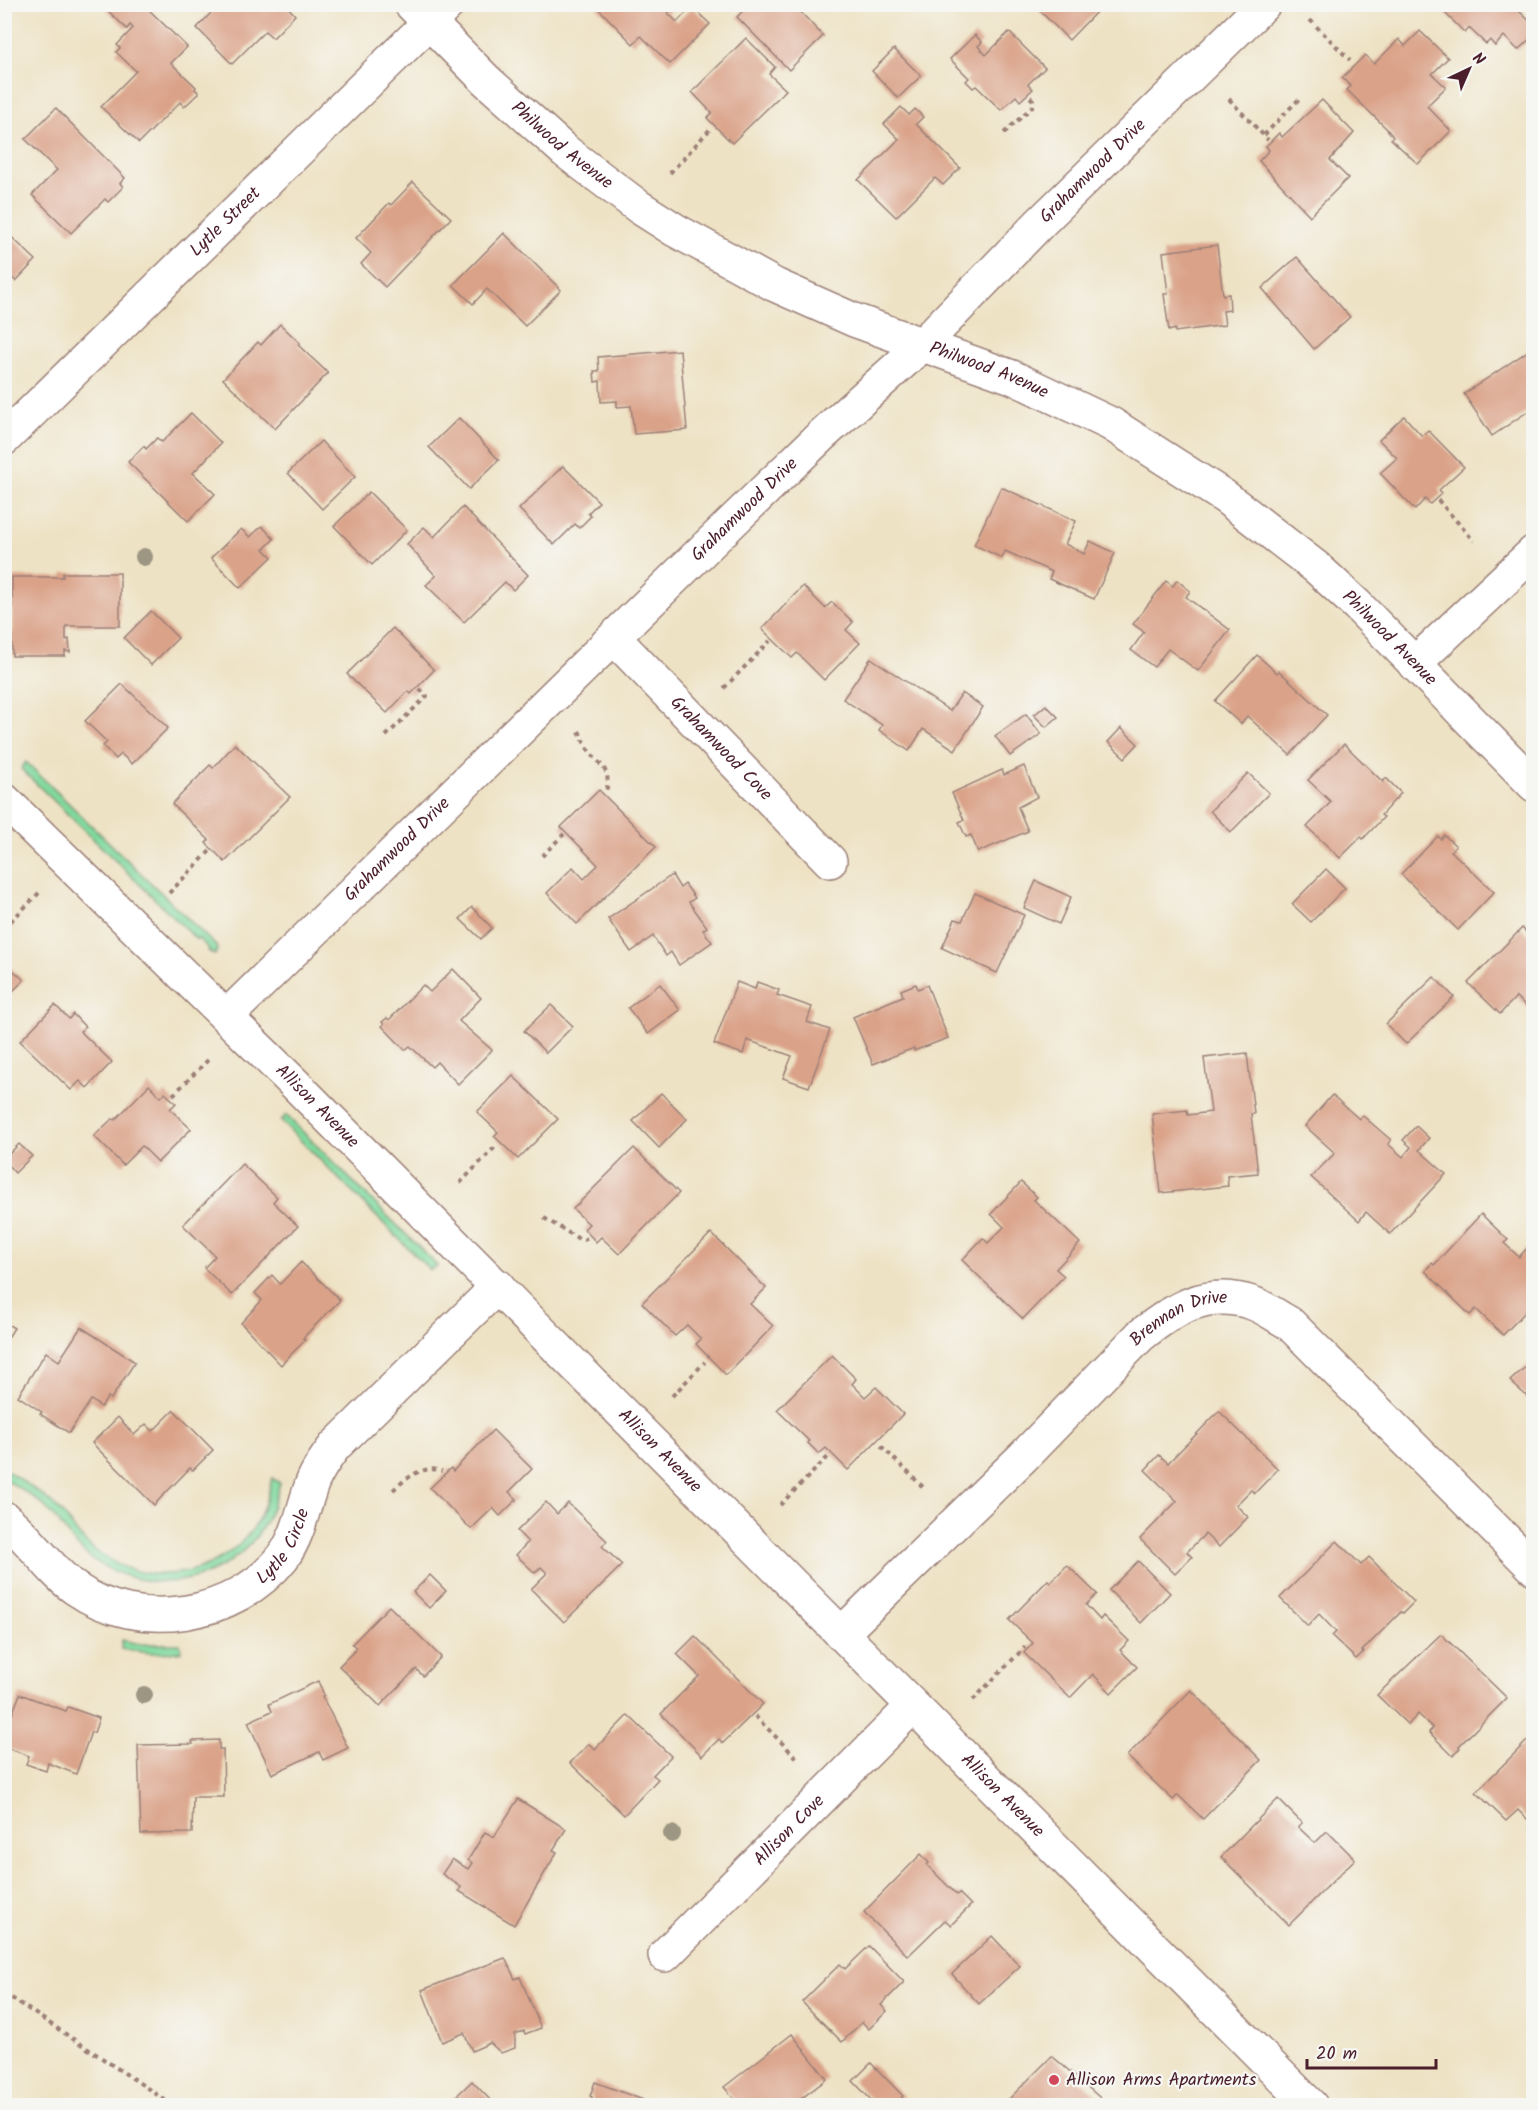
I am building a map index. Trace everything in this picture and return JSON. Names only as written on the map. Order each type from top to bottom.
[{"type":"street","name":"Grahamwood Drive","points":[[228,1016],[536,712],[822,435],[921,345],[1041,222],[1264,4]]},
{"type":"street","name":"Philwood Avenue","points":[[430,11],[486,80],[565,151],[666,224],[776,285],[854,320],[1012,376],[1111,424],[1215,491],[1317,568],[1357,605],[1533,785]]},
{"type":"street","name":"Lytle Street","points":[[4,439],[430,11]]},
{"type":"street","points":[[1414,664],[1533,552]]},
{"type":"street","name":"Grahamwood Cove","points":[[614,638],[830,861]]},
{"type":"street","name":"Allison Avenue","points":[[4,800],[228,1016],[1311,2106]]},
{"type":"street","name":"Lytle Circle","points":[[4,1518],[27,1537],[74,1588],[97,1602],[118,1609],[163,1615],[202,1610],[221,1603],[255,1582],[282,1557],[298,1528],[310,1488],[322,1462],[335,1446],[498,1286]]},
{"type":"street","name":"Brennan Drive","points":[[841,1634],[1023,1457],[1140,1336],[1182,1306],[1217,1297],[1253,1303],[1289,1323],[1533,1568]]},
{"type":"street","name":"Allison Cove","points":[[665,1955],[913,1706]]},
{"type":"path","points":[[1310,20],[1350,60]]},
{"type":"path","points":[[1004,134],[1032,107],[1033,100],[1029,96]]},
{"type":"path","points":[[1264,135],[1300,98]]},
{"type":"path","points":[[1229,99],[1268,140]]},
{"type":"path","points":[[670,173],[712,127]]},
{"type":"path","points":[[1438,500],[1474,541]]},
{"type":"path","points":[[723,688],[770,641]]},
{"type":"path","points":[[386,736],[426,696],[419,689]]},
{"type":"path","points":[[579,731],[587,749],[607,771],[609,779],[606,792]]},
{"type":"path","points":[[542,856],[564,834]]},
{"type":"path","points":[[169,893],[210,851]]},
{"type":"path","points":[[4,928],[40,892]]},
{"type":"path","points":[[172,1095],[210,1058]]},
{"type":"path","points":[[460,1183],[497,1145]]},
{"type":"path","points":[[544,1218],[579,1239],[584,1240],[589,1236]]},
{"type":"path","points":[[672,1396],[705,1362]]},
{"type":"path","points":[[881,1446],[924,1488]]},
{"type":"path","points":[[780,1505],[828,1456]]},
{"type":"path","points":[[393,1490],[404,1480],[420,1471],[433,1468],[442,1471]]},
{"type":"path","points":[[973,1700],[1025,1647]]},
{"type":"path","points":[[755,1716],[798,1759]]},
{"type":"path","points":[[4,1993],[174,2106]]},
{"type":"green space","points":[[26,762],[218,948],[215,955],[208,951],[209,949],[199,939],[197,940],[21,769]]},
{"type":"green space","points":[[286,1115],[437,1266],[430,1270],[281,1121]]},
{"type":"green space","points":[[5,1469],[56,1507],[83,1539],[100,1554],[119,1565],[139,1572],[160,1574],[181,1573],[201,1567],[237,1546],[252,1530],[259,1518],[272,1478],[280,1483],[264,1524],[256,1537],[240,1554],[221,1567],[200,1576],[178,1581],[156,1582],[112,1571],[92,1559],[79,1548],[52,1514],[31,1496],[5,1479]]},
{"type":"green space","points":[[122,1640],[140,1644],[180,1644],[181,1652],[151,1653],[121,1649]]},
{"type":"building","points":[[219,4],[289,4],[287,6],[295,15],[273,38],[265,31],[232,64],[197,28]]},
{"type":"building","points":[[600,4],[676,4],[668,13],[677,22],[692,7],[710,24],[670,64],[641,36],[633,44],[597,7]]},
{"type":"building","points":[[749,4],[793,4],[823,36],[789,70],[737,17]]},
{"type":"building","points":[[1033,4],[1104,4],[1069,40]]},
{"type":"building","points":[[1436,4],[1517,4],[1523,10],[1520,12],[1534,25],[1534,35],[1518,50],[1504,36],[1495,46],[1490,40],[1486,44],[1469,28],[1465,33]]},
{"type":"building","points":[[102,5],[144,5],[187,47],[171,63],[196,87],[199,93],[184,107],[180,102],[139,143],[101,107],[136,71],[116,52],[120,48],[117,45],[133,28],[130,25],[127,29]]},
{"type":"building","points":[[1420,31],[1448,58],[1432,74],[1446,87],[1427,106],[1451,131],[1418,164],[1391,139],[1393,137],[1386,128],[1347,90],[1351,86],[1342,78],[1365,55],[1374,64],[1399,39],[1405,46]]},
{"type":"building","points":[[1009,32],[1045,68],[1028,84],[1033,89],[1020,101],[1016,96],[1001,110],[976,86],[973,88],[966,81],[969,78],[950,59],[975,35],[982,42],[978,46],[986,55]]},
{"type":"building","points":[[746,38],[775,67],[769,74],[786,90],[732,143],[707,118],[712,113],[692,92]]},
{"type":"building","points":[[894,49],[921,76],[898,98],[872,71]]},
{"type":"building","points":[[1322,100],[1354,133],[1330,160],[1348,178],[1310,216],[1259,161],[1269,150],[1266,146],[1279,133],[1282,137]]},
{"type":"building","points":[[901,107],[909,115],[915,109],[923,117],[916,124],[960,168],[943,185],[935,178],[896,217],[858,180],[899,139],[884,124]]},
{"type":"building","points":[[56,108],[125,178],[120,183],[123,187],[108,202],[105,199],[71,233],[32,195],[57,170],[25,139]]},
{"type":"building","points":[[413,182],[451,218],[385,287],[361,264],[371,253],[356,238],[389,203],[391,205]]},
{"type":"building","points":[[4,230],[36,260],[16,281],[12,278],[4,286]]},
{"type":"building","points":[[504,233],[561,290],[525,326],[487,289],[473,304],[453,285]]},
{"type":"building","points":[[1217,245],[1223,295],[1229,294],[1230,310],[1223,311],[1225,325],[1169,331],[1164,294],[1168,294],[1163,252]]},
{"type":"building","points":[[1297,257],[1350,317],[1314,349],[1262,288]]},
{"type":"building","points":[[280,324],[300,343],[298,345],[328,373],[275,429],[223,379],[258,342],[261,345]]},
{"type":"building","points":[[680,350],[687,430],[634,434],[631,406],[617,407],[617,401],[601,402],[600,381],[595,382],[594,371],[599,371],[598,357]]},
{"type":"building","points":[[1528,351],[1534,359],[1534,416],[1531,418],[1527,412],[1492,436],[1464,394]]},
{"type":"building","points":[[191,413],[221,443],[193,473],[215,494],[188,521],[128,462],[144,446],[146,449],[157,438],[162,442]]},
{"type":"building","points":[[1404,416],[1422,436],[1428,430],[1464,467],[1439,490],[1442,493],[1430,504],[1425,499],[1415,510],[1380,473],[1397,458],[1379,440]]},
{"type":"building","points":[[459,418],[499,460],[469,489],[429,447]]},
{"type":"building","points":[[321,441],[355,477],[322,509],[288,473]]},
{"type":"building","points":[[563,466],[599,502],[588,513],[591,516],[579,528],[575,524],[554,545],[519,509]]},
{"type":"building","points":[[1001,487],[1076,521],[1065,544],[1084,554],[1090,541],[1115,553],[1094,599],[1049,579],[1052,572],[1005,551],[1002,558],[974,545]]},
{"type":"building","points":[[369,492],[407,530],[372,565],[334,526]]},
{"type":"building","points":[[463,507],[528,575],[513,590],[505,582],[464,622],[426,585],[436,576],[407,544],[424,527],[434,537]]},
{"type":"building","points":[[262,526],[274,539],[264,549],[272,557],[240,588],[211,558],[241,529],[250,537]]},
{"type":"building","points":[[63,573],[120,573],[120,626],[66,626],[66,640],[69,639],[70,652],[65,651],[65,656],[12,656],[12,577],[63,577]]},
{"type":"building","points":[[1177,580],[1190,591],[1186,597],[1230,630],[1198,671],[1168,649],[1154,667],[1131,650],[1144,632],[1133,624],[1166,581],[1173,586]]},
{"type":"building","points":[[803,586],[825,608],[832,602],[853,622],[846,630],[860,643],[824,680],[797,653],[792,658],[762,629]]},
{"type":"building","points":[[151,611],[178,638],[151,665],[124,638]]},
{"type":"building","points":[[393,628],[434,670],[411,694],[408,691],[387,713],[347,674]]},
{"type":"building","points":[[1257,655],[1277,673],[1279,671],[1327,715],[1290,755],[1247,716],[1241,724],[1215,701]]},
{"type":"building","points":[[871,658],[950,711],[962,693],[983,707],[955,750],[923,729],[909,751],[879,730],[882,725],[843,699]]},
{"type":"building","points":[[122,684],[168,728],[132,764],[121,754],[116,759],[103,746],[107,742],[85,721]]},
{"type":"building","points":[[1046,705],[1058,717],[1046,727],[1034,715]]},
{"type":"building","points":[[1026,714],[1041,734],[1010,756],[995,736]]},
{"type":"building","points":[[1121,728],[1138,744],[1125,758],[1108,742]]},
{"type":"building","points":[[235,744],[290,797],[225,862],[206,843],[209,840],[172,804],[210,765],[213,768]]},
{"type":"building","points":[[1344,744],[1383,782],[1386,778],[1401,793],[1381,815],[1384,817],[1340,858],[1307,827],[1331,802],[1308,780]]},
{"type":"building","points":[[1024,766],[1037,797],[1018,807],[1028,831],[978,852],[971,835],[966,837],[959,822],[964,820],[952,793],[1002,770],[1004,775]]},
{"type":"building","points":[[1248,773],[1269,793],[1231,832],[1210,811]]},
{"type":"building","points":[[599,790],[656,847],[577,924],[547,893],[573,867],[584,879],[598,865],[561,827]]},
{"type":"building","points":[[1444,835],[1456,846],[1451,851],[1494,892],[1458,930],[1401,874],[1438,836],[1441,839]]},
{"type":"building","points":[[1326,869],[1345,888],[1311,922],[1292,904]]},
{"type":"building","points":[[672,875],[680,888],[685,884],[695,898],[689,902],[707,927],[703,930],[712,942],[679,965],[671,952],[666,956],[653,936],[631,952],[608,919]]},
{"type":"building","points":[[1036,881],[1071,897],[1059,924],[1024,908]]},
{"type":"building","points":[[975,893],[1024,915],[997,973],[942,948],[955,919],[962,921]]},
{"type":"building","points":[[472,907],[492,928],[481,939],[460,919]]},
{"type":"building","points":[[1522,928],[1528,934],[1534,928],[1534,1013],[1516,997],[1500,1014],[1468,983]]},
{"type":"building","points":[[4,962],[24,980],[4,1000]]},
{"type":"building","points":[[453,969],[481,998],[459,1021],[492,1050],[458,1084],[437,1062],[432,1067],[410,1046],[405,1050],[382,1026],[384,1024],[382,1022],[387,1018],[389,1020],[423,985],[430,992]]},
{"type":"building","points":[[1434,977],[1454,997],[1406,1044],[1386,1024]]},
{"type":"building","points":[[737,982],[755,989],[757,982],[779,990],[777,995],[812,1007],[807,1022],[830,1030],[809,1087],[783,1078],[792,1056],[747,1040],[743,1054],[714,1044]]},
{"type":"building","points":[[660,984],[680,1010],[648,1034],[628,1008]]},
{"type":"building","points":[[916,984],[918,989],[927,985],[948,1038],[873,1064],[853,1017],[903,996],[901,990]]},
{"type":"building","points":[[55,1005],[69,1019],[73,1014],[85,1027],[80,1031],[112,1062],[87,1088],[80,1081],[71,1090],[20,1041]]},
{"type":"building","points":[[551,1005],[573,1026],[546,1053],[524,1031]]},
{"type":"building","points":[[1247,1053],[1258,1173],[1227,1176],[1228,1186],[1161,1193],[1152,1114],[1187,1110],[1188,1115],[1211,1112],[1204,1058]]},
{"type":"building","points":[[513,1076],[558,1119],[518,1159],[494,1136],[498,1132],[477,1112]]},
{"type":"building","points":[[149,1085],[161,1097],[165,1093],[176,1103],[170,1109],[191,1129],[158,1162],[142,1146],[123,1165],[94,1136],[112,1119],[115,1120]]},
{"type":"building","points":[[661,1093],[687,1119],[659,1148],[633,1121]]},
{"type":"building","points":[[1332,1095],[1359,1119],[1362,1115],[1391,1140],[1388,1144],[1403,1157],[1411,1147],[1403,1140],[1416,1126],[1429,1138],[1419,1150],[1446,1174],[1390,1234],[1366,1212],[1359,1221],[1311,1177],[1335,1153],[1305,1126]]},
{"type":"building","points":[[19,1144],[32,1156],[15,1173],[4,1159]]},
{"type":"building","points":[[634,1148],[679,1193],[619,1254],[601,1237],[596,1242],[584,1229],[589,1224],[573,1209]]},
{"type":"building","points":[[242,1164],[277,1197],[273,1202],[298,1226],[232,1295],[204,1268],[215,1256],[183,1225]]},
{"type":"building","points":[[1021,1182],[1037,1197],[1034,1200],[1080,1243],[1056,1269],[1064,1276],[1023,1319],[962,1260],[983,1238],[988,1243],[1004,1227],[991,1214]]},
{"type":"building","points":[[1481,1214],[1508,1240],[1504,1243],[1519,1257],[1529,1246],[1534,1251],[1534,1303],[1503,1335],[1476,1309],[1470,1315],[1425,1271],[1432,1263],[1434,1265]]},
{"type":"building","points":[[711,1233],[766,1288],[750,1304],[773,1326],[726,1375],[696,1344],[701,1339],[687,1325],[675,1336],[642,1303]]},
{"type":"building","points":[[301,1262],[340,1300],[303,1338],[305,1340],[281,1365],[241,1323],[262,1300],[255,1293],[272,1275],[280,1284]]},
{"type":"building","points":[[4,1322],[14,1328],[4,1344]]},
{"type":"building","points":[[81,1327],[135,1362],[111,1399],[108,1397],[101,1407],[91,1400],[69,1433],[18,1396],[46,1352],[59,1361]]},
{"type":"building","points":[[832,1355],[856,1379],[852,1384],[865,1397],[876,1387],[903,1414],[848,1470],[826,1448],[819,1454],[777,1410]]},
{"type":"building","points":[[1534,1359],[1534,1403],[1510,1381]]},
{"type":"building","points":[[174,1410],[213,1450],[193,1470],[190,1468],[154,1505],[92,1443],[118,1417],[134,1435],[146,1424],[153,1431]]},
{"type":"building","points":[[1219,1411],[1278,1469],[1255,1493],[1251,1490],[1236,1505],[1248,1517],[1219,1547],[1205,1534],[1187,1552],[1192,1557],[1175,1574],[1140,1539],[1177,1501],[1145,1470],[1159,1455],[1168,1463]]},
{"type":"building","points":[[493,1430],[532,1469],[509,1492],[517,1499],[500,1516],[493,1508],[471,1529],[430,1488],[451,1468],[453,1471]]},
{"type":"building","points":[[546,1502],[557,1514],[568,1503],[607,1541],[602,1546],[622,1565],[564,1622],[531,1589],[547,1573],[541,1567],[535,1573],[516,1555],[528,1542],[517,1531]]},
{"type":"building","points":[[1337,1541],[1361,1565],[1369,1557],[1414,1602],[1403,1613],[1401,1612],[1356,1659],[1332,1636],[1336,1632],[1319,1614],[1308,1626],[1280,1598]]},
{"type":"building","points":[[1138,1561],[1170,1593],[1141,1623],[1109,1590]]},
{"type":"building","points":[[1067,1565],[1097,1594],[1086,1605],[1100,1620],[1103,1616],[1129,1641],[1120,1650],[1137,1667],[1111,1693],[1093,1674],[1070,1698],[1024,1653],[1033,1643],[1009,1620],[1048,1580],[1050,1583]]},
{"type":"building","points":[[430,1575],[446,1591],[429,1608],[413,1592]]},
{"type":"building","points":[[389,1606],[441,1657],[423,1676],[416,1669],[380,1706],[339,1666],[357,1648],[352,1644]]},
{"type":"building","points":[[1441,1634],[1507,1698],[1459,1746],[1460,1748],[1453,1756],[1429,1732],[1433,1728],[1418,1714],[1408,1725],[1377,1695]]},
{"type":"building","points":[[695,1636],[763,1704],[723,1743],[719,1739],[702,1756],[661,1714],[699,1676],[677,1654]]},
{"type":"building","points":[[318,1681],[324,1695],[322,1696],[348,1748],[323,1760],[319,1752],[272,1774],[248,1722],[272,1711],[269,1704]]},
{"type":"building","points":[[1191,1690],[1261,1760],[1203,1819],[1178,1795],[1173,1800],[1127,1756]]},
{"type":"building","points":[[20,1694],[66,1711],[68,1707],[99,1718],[94,1733],[91,1732],[76,1774],[48,1763],[46,1771],[26,1764],[29,1756],[4,1747],[4,1735]]},
{"type":"building","points":[[628,1715],[671,1756],[653,1775],[658,1779],[624,1815],[570,1763],[589,1744],[595,1749]]},
{"type":"building","points":[[1534,1734],[1534,1832],[1529,1828],[1533,1825],[1518,1810],[1506,1821],[1476,1792]]},
{"type":"building","points":[[219,1740],[219,1749],[223,1749],[224,1797],[193,1797],[192,1833],[141,1834],[138,1745],[193,1744],[192,1741]]},
{"type":"building","points":[[518,1799],[566,1829],[553,1850],[557,1852],[514,1925],[459,1891],[461,1887],[442,1874],[452,1859],[468,1869],[472,1863],[468,1860],[485,1832],[494,1837]]},
{"type":"building","points":[[1278,1799],[1302,1823],[1298,1827],[1315,1843],[1327,1831],[1355,1859],[1289,1925],[1221,1857]]},
{"type":"building","points":[[921,1854],[929,1863],[927,1865],[957,1895],[959,1893],[971,1905],[951,1925],[945,1920],[908,1956],[864,1912]]},
{"type":"building","points":[[992,1936],[1020,1966],[979,2004],[952,1974]]},
{"type":"building","points":[[869,1946],[904,1982],[881,2005],[887,2011],[869,2029],[862,2022],[842,2042],[802,2002],[840,1964],[845,1969]]},
{"type":"building","points":[[505,1958],[515,1979],[520,1977],[541,2028],[525,2034],[524,2031],[515,2034],[515,2048],[501,2053],[490,2043],[472,2051],[464,2033],[442,2042],[422,1990]]},
{"type":"building","points":[[792,2034],[827,2079],[802,2098],[808,2106],[740,2106],[724,2087]]},
{"type":"building","name":"Allison Arms Apartments","points":[[1052,2056],[1106,2103],[1109,2106],[1002,2106]]},
{"type":"building","points":[[871,2063],[903,2096],[894,2106],[877,2106],[853,2081]]},
{"type":"building","points":[[472,2081],[496,2106],[446,2106]]},
{"type":"building","points":[[595,2082],[646,2101],[644,2106],[589,2106]]},
{"type":"place","name":"Allison Arms Apartments","points":[[1054,2080]]}]
